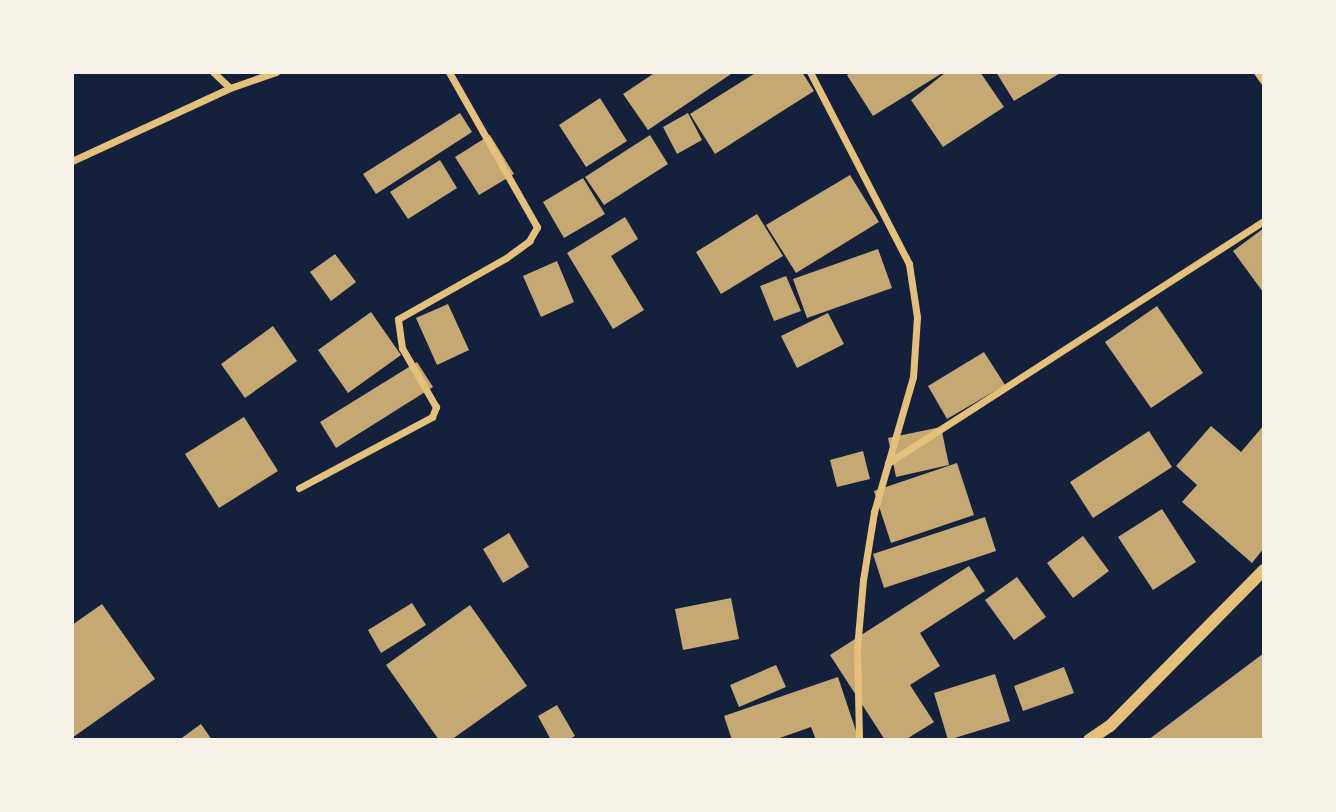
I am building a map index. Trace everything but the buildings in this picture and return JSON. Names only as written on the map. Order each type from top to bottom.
[{"type":"street","points":[[213,72],[230,88]]},
{"type":"street","points":[[72,161],[230,88],[276,72]]},
{"type":"street","points":[[299,488],[432,417],[436,407],[402,348],[398,319],[506,258],[528,241],[537,227],[449,72]]},
{"type":"street","points":[[810,72],[909,264],[917,317],[913,377],[902,426],[886,463],[862,594],[856,649],[859,740]]},
{"type":"street","points":[[1257,72],[1264,82]]},
{"type":"street","points":[[886,463],[1264,221]]},
{"type":"street","points":[[1089,740],[1110,726],[1264,570]]}]
